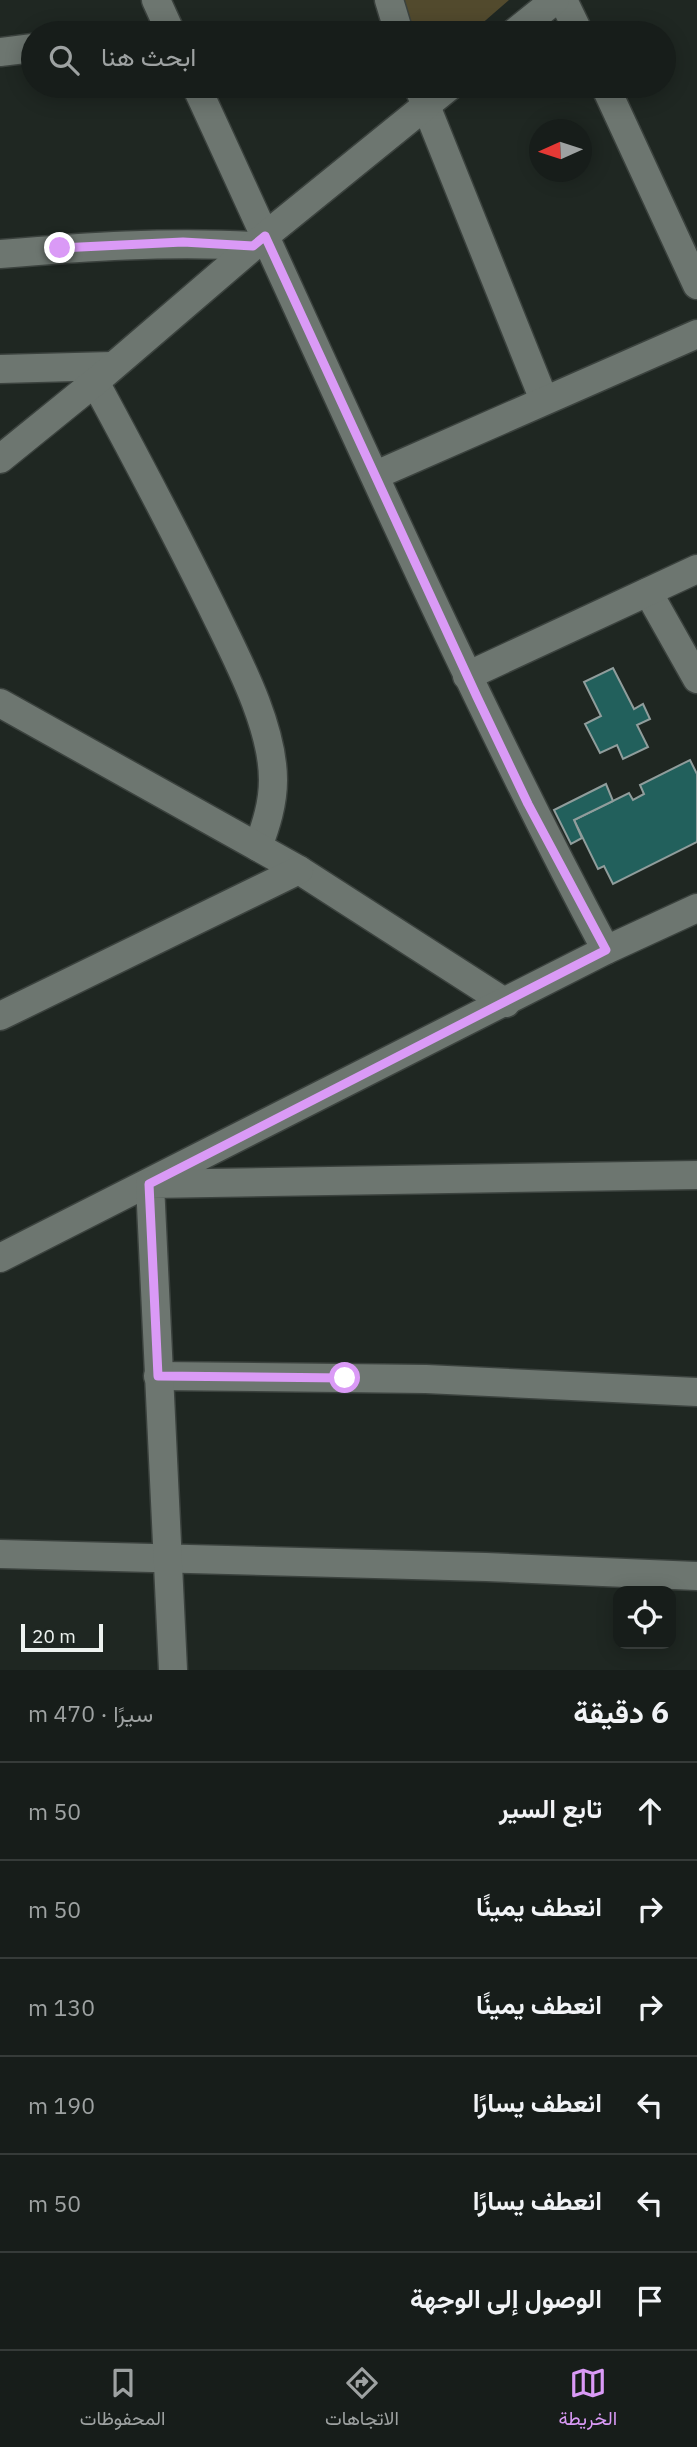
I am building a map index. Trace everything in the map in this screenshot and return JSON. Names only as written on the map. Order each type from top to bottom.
[{"type":"street","points":[[156,0],[166,21]]},
{"type":"street","points":[[389,0],[395,21]]},
{"type":"street","points":[[529,21],[555,0]]},
{"type":"street","points":[[563,0],[573,21]]},
{"type":"street","points":[[0,52],[21,49]]},
{"type":"street","points":[[201,98],[259,241],[376,475],[528,804],[606,950]]},
{"type":"street","points":[[0,459],[259,241],[420,98]]},
{"type":"street","points":[[423,98],[544,400]]},
{"type":"street","points":[[611,98],[697,285]]},
{"type":"street","points":[[0,254],[83,246],[259,241]]},
{"type":"street","points":[[376,475],[697,334]]},
{"type":"street","points":[[0,369],[103,374]]},
{"type":"street","points":[[103,374],[163,507],[239,662],[256,708],[268,746],[273,778],[271,805],[258,847]]},
{"type":"street","points":[[467,676],[697,569]]},
{"type":"street","points":[[648,592],[697,679]]},
{"type":"street","points":[[0,703],[299,870],[506,1003]]},
{"type":"street","points":[[0,1016],[299,870]]},
{"type":"street","points":[[0,1258],[606,950],[697,908]]},
{"type":"street","points":[[149,1184],[697,1175]]},
{"type":"street","points":[[149,1184],[165,1558],[173,1670]]},
{"type":"street","points":[[158,1376],[426,1379],[697,1392]]},
{"type":"street","points":[[0,1554],[697,1576]]},
{"type":"shaded area","points":[[394,0],[509,0],[485,21],[400,21]]},
{"type":"building","points":[[613,668],[634,709],[643,704],[650,719],[637,725],[648,747],[623,759],[617,745],[600,753],[585,724],[601,716],[584,682]]},
{"type":"building","points":[[690,760],[697,774],[697,842],[613,884],[604,866],[598,869],[574,820],[629,793],[633,800],[644,794],[640,785]]},
{"type":"building","points":[[606,784],[613,801],[574,820],[582,838],[571,844],[554,810]]},
{"type":"route","points":[[60,248],[183,242],[253,246],[265,236],[528,804],[606,950],[149,1184],[158,1376],[345,1378]]}]
